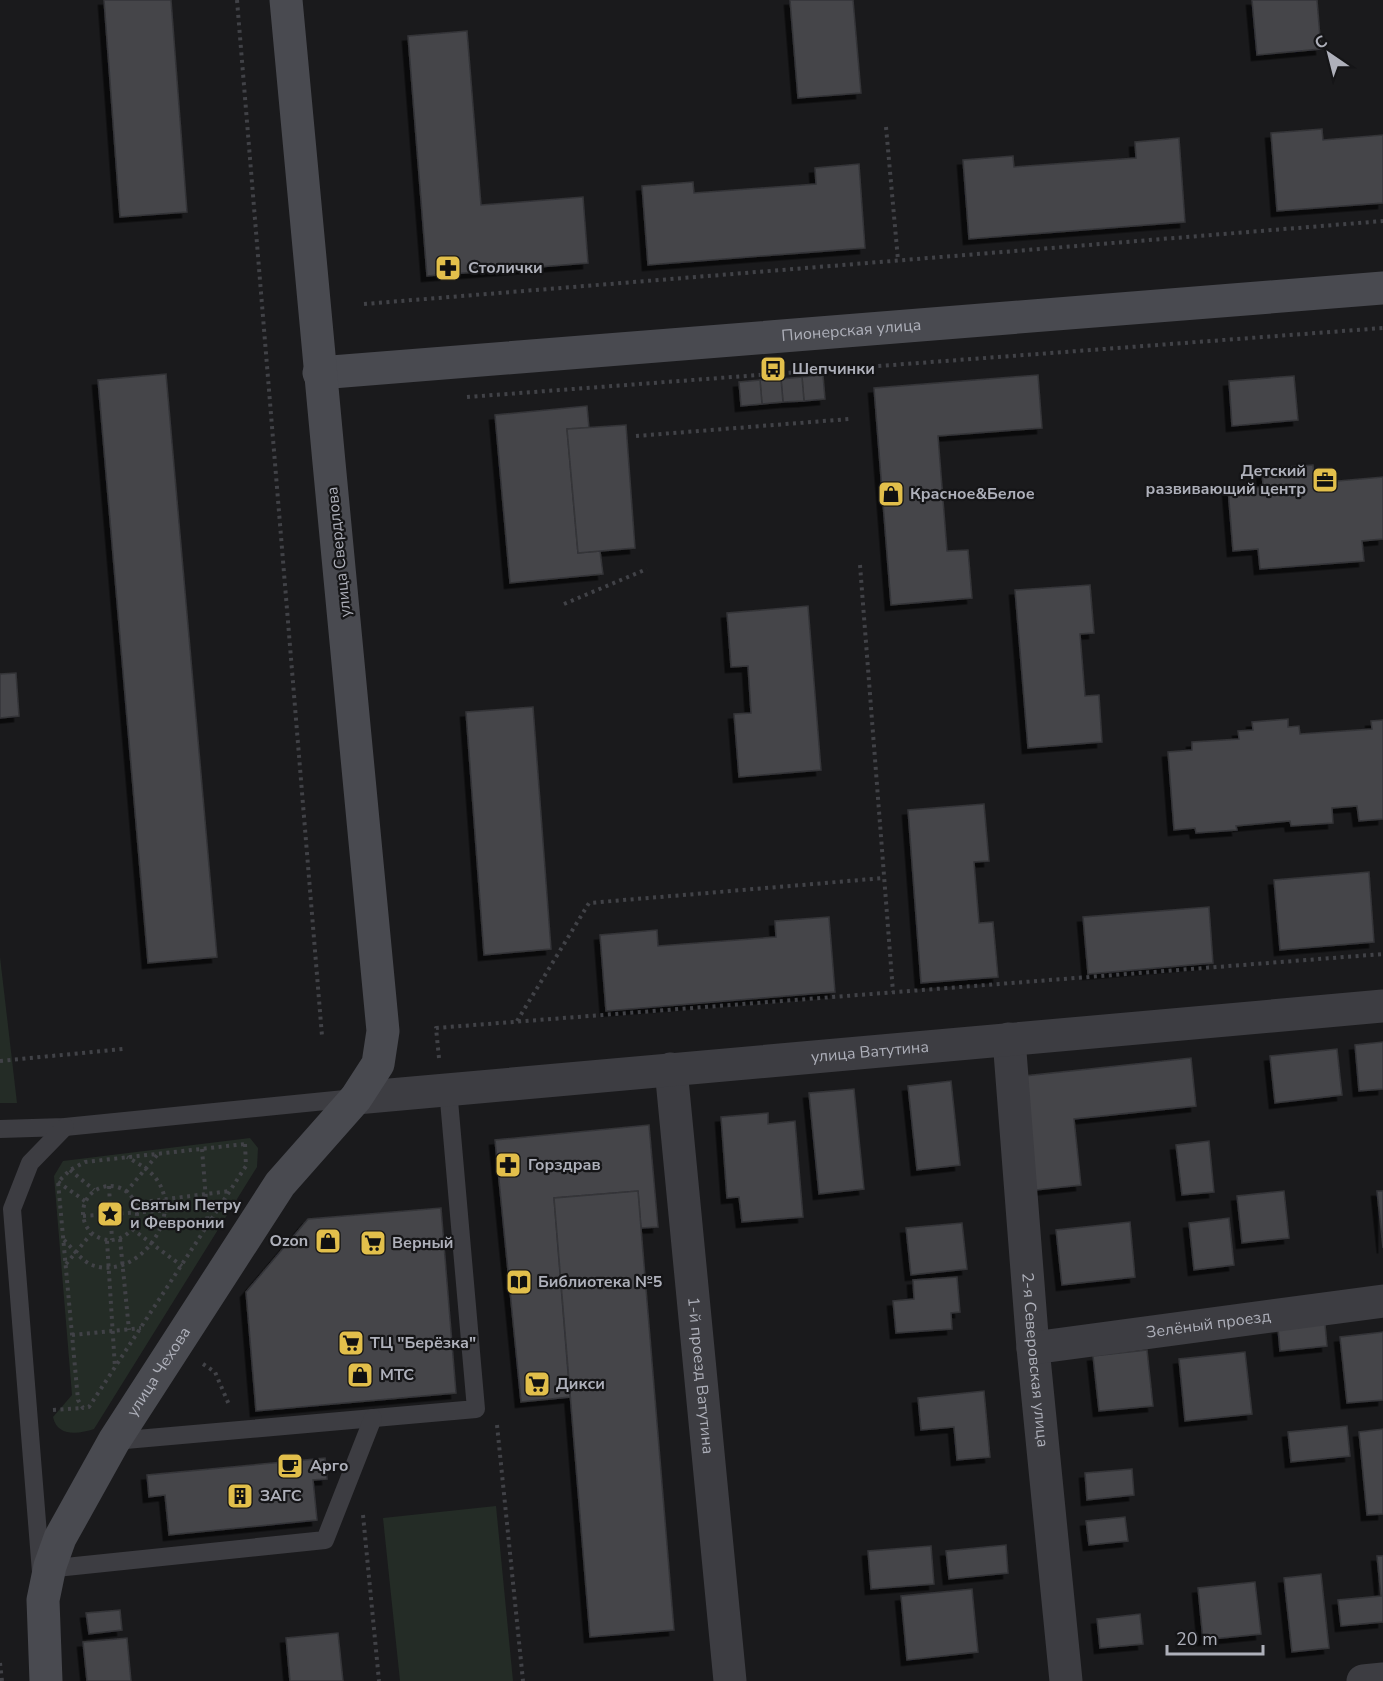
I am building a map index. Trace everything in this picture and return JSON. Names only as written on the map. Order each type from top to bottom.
[{"type":"street","name":"улица Свердлова","points":[[286,0],[319,373],[347,623],[383,1031],[378,1064],[356,1098]]},
{"type":"street","name":"Пионерская улица","points":[[319,373],[1383,288]]},
{"type":"street","name":"улица Ватутина","points":[[356,1098],[1383,1006]]},
{"type":"street","name":"2-я Северовская улица","points":[[1009,1039],[1033,1348],[1066,1681]]},
{"type":"street","name":"1-й проезд Ватутина","points":[[671,1069],[730,1681]]},
{"type":"street","name":"улица Чехова","points":[[46,1681],[43,1600],[50,1566],[60,1538],[114,1441],[280,1184],[356,1098]]},
{"type":"street","name":"Зелёный проезд","points":[[1033,1348],[1383,1301]]},
{"type":"street","points":[[1363,1681],[1383,1679]]},
{"type":"lane","points":[[114,1441],[476,1409],[448,1089]]},
{"type":"lane","points":[[0,1129],[65,1127],[356,1098]]},
{"type":"lane","points":[[43,1600],[12,1209],[30,1163],[65,1127]]},
{"type":"lane","points":[[50,1566],[56,1568],[325,1540],[373,1418]]},
{"type":"path","points":[[237,0],[322,1036]]},
{"type":"path","points":[[886,127],[898,260]]},
{"type":"path","points":[[364,304],[1383,221]]},
{"type":"path","points":[[456,398],[1383,328]]},
{"type":"path","points":[[636,436],[849,418]]},
{"type":"path","points":[[861,565],[893,992]]},
{"type":"path","points":[[564,604],[647,569]]},
{"type":"path","points":[[517,1022],[590,903],[884,878]]},
{"type":"path","points":[[436,1028],[1383,954]]},
{"type":"path","points":[[0,1061],[123,1049]]},
{"type":"path","points":[[245,1144],[246,1166],[89,1407],[82,1408],[78,1400],[58,1182],[70,1170],[85,1162],[245,1144]]},
{"type":"path","points":[[202,1149],[208,1226]]},
{"type":"path","points":[[126,1192],[158,1154]]},
{"type":"path","points":[[64,1239],[91,1264],[109,1267],[138,1258],[152,1244],[159,1232],[165,1210],[160,1184],[146,1168],[127,1157]]},
{"type":"path","points":[[70,1170],[94,1190]]},
{"type":"path","points":[[58,1182],[85,1201]]},
{"type":"path","points":[[109,1186],[109,1267],[115,1368]]},
{"type":"path","points":[[109,1186],[126,1192],[135,1203],[137,1212],[132,1229],[120,1239],[110,1240],[91,1234],[82,1216],[85,1201],[94,1190],[109,1186]]},
{"type":"path","points":[[135,1203],[230,1191]]},
{"type":"path","points":[[82,1216],[220,1207]]},
{"type":"path","points":[[132,1229],[182,1266]]},
{"type":"path","points":[[66,1264],[91,1234]]},
{"type":"path","points":[[120,1239],[129,1330]]},
{"type":"path","points":[[72,1335],[142,1328]]},
{"type":"path","points":[[496,1420],[523,1681]]},
{"type":"path","points":[[358,1457],[379,1681]]},
{"type":"path","points":[[0,1663],[2,1681]]},
{"type":"shaded area","points":[[0,957],[17,1103],[0,1103]]},
{"type":"shaded area","points":[[250,1138],[258,1148],[257,1167],[94,1429],[75,1433],[59,1428],[53,1417],[72,1395],[54,1176],[63,1161]]},
{"type":"shaded area","points":[[496,1506],[513,1681],[400,1681],[383,1518]]},
{"type":"building","points":[[104,0],[171,0],[187,212],[120,217]]},
{"type":"building","points":[[790,0],[853,0],[861,93],[798,98]]},
{"type":"building","points":[[1252,0],[1317,0],[1321,49],[1257,55]]},
{"type":"building","points":[[467,31],[481,205],[583,197],[588,263],[427,276],[408,36]]},
{"type":"building","points":[[1322,129],[1323,140],[1383,135],[1383,203],[1277,211],[1271,133]]},
{"type":"building","points":[[1179,138],[1185,222],[969,239],[963,160],[1013,156],[1014,167],[1136,158],[1135,142]]},
{"type":"building","points":[[859,164],[865,248],[648,265],[642,186],[693,182],[694,193],[816,184],[815,168]]},
{"type":"building","points":[[166,374],[217,957],[148,963],[98,380]]},
{"type":"building","points":[[823,375],[825,399],[804,401],[802,377]]},
{"type":"building","points":[[1038,375],[1042,428],[938,436],[947,551],[968,550],[972,598],[891,605],[874,388]]},
{"type":"building","points":[[1294,376],[1298,420],[1232,426],[1229,381]]},
{"type":"building","points":[[802,377],[804,401],[783,402],[781,379]]},
{"type":"building","points":[[781,379],[783,402],[762,404],[760,380]]},
{"type":"building","points":[[760,380],[762,404],[741,406],[739,382]]},
{"type":"building","points":[[587,406],[589,428],[567,429],[578,553],[600,551],[603,574],[510,583],[495,415]]},
{"type":"building","points":[[626,425],[635,548],[578,553],[567,429]]},
{"type":"building","points":[[1313,465],[1315,483],[1383,477],[1383,539],[1362,541],[1364,561],[1260,569],[1258,549],[1233,551],[1228,489],[1263,487],[1262,469]]},
{"type":"building","points":[[1090,585],[1094,633],[1080,634],[1085,696],[1099,695],[1102,742],[1028,748],[1015,590]]},
{"type":"building","points":[[808,606],[821,770],[739,777],[734,714],[751,713],[748,666],[731,667],[727,613]]},
{"type":"building","points":[[16,673],[19,716],[0,718],[0,674]]},
{"type":"building","points":[[533,707],[551,949],[484,955],[466,712]]},
{"type":"building","points":[[1288,719],[1288,727],[1299,726],[1300,734],[1372,729],[1371,721],[1383,720],[1383,819],[1359,821],[1357,806],[1332,808],[1333,823],[1291,826],[1290,821],[1236,826],[1237,830],[1196,833],[1195,828],[1174,830],[1168,752],[1192,750],[1192,742],[1239,739],[1238,731],[1253,730],[1252,722]]},
{"type":"building","points":[[984,804],[989,861],[974,862],[979,923],[993,922],[998,977],[921,983],[908,810]]},
{"type":"building","points":[[1369,872],[1374,942],[1280,950],[1274,880]]},
{"type":"building","points":[[1209,907],[1213,963],[1088,974],[1083,917]]},
{"type":"building","points":[[829,917],[835,992],[606,1011],[600,935],[657,930],[658,946],[776,937],[775,921]]},
{"type":"building","points":[[1383,1042],[1383,1089],[1359,1091],[1355,1045]]},
{"type":"building","points":[[1337,1049],[1342,1095],[1275,1103],[1270,1056]]},
{"type":"building","points":[[1191,1058],[1196,1106],[1074,1119],[1081,1185],[1036,1190],[1024,1076]]},
{"type":"building","points":[[951,1081],[960,1165],[917,1170],[908,1086]]},
{"type":"building","points":[[854,1089],[864,1189],[819,1194],[809,1093]]},
{"type":"building","points":[[768,1113],[768,1124],[795,1121],[803,1217],[742,1222],[739,1197],[727,1198],[721,1117]]},
{"type":"building","points":[[649,1125],[658,1227],[641,1228],[638,1191],[554,1198],[570,1397],[521,1402],[495,1140]]},
{"type":"building","points":[[1209,1141],[1214,1192],[1182,1195],[1176,1145]]},
{"type":"building","points":[[638,1191],[674,1630],[590,1637],[554,1198]]},
{"type":"building","points":[[1284,1191],[1289,1238],[1242,1243],[1237,1196]]},
{"type":"building","points":[[1377,1191],[1383,1191],[1383,1248]]},
{"type":"building","name":"ТЦ \"Берёзка\"","points":[[441,1208],[456,1393],[256,1411],[246,1292],[308,1219]]},
{"type":"building","points":[[1229,1218],[1234,1265],[1194,1270],[1189,1223]]},
{"type":"building","points":[[1130,1222],[1135,1277],[1062,1285],[1056,1230]]},
{"type":"building","points":[[962,1223],[967,1269],[911,1275],[906,1228]]},
{"type":"building","points":[[957,1277],[960,1312],[951,1313],[952,1329],[896,1333],[893,1301],[914,1299],[913,1280]]},
{"type":"building","points":[[1325,1324],[1327,1346],[1280,1351],[1278,1329]]},
{"type":"building","points":[[1383,1332],[1383,1400],[1347,1403],[1340,1337]]},
{"type":"building","points":[[1147,1350],[1153,1406],[1099,1411],[1093,1356]]},
{"type":"building","points":[[1245,1352],[1252,1414],[1185,1421],[1179,1359]]},
{"type":"building","points":[[984,1391],[990,1457],[957,1460],[954,1427],[921,1430],[918,1398]]},
{"type":"building","points":[[1347,1426],[1350,1456],[1291,1462],[1288,1432]]},
{"type":"building","points":[[1383,1429],[1383,1514],[1367,1515],[1359,1432]]},
{"type":"building","name":"ЗАГС","points":[[325,1458],[327,1479],[313,1480],[317,1520],[169,1535],[165,1495],[149,1497],[147,1475]]},
{"type":"building","points":[[1132,1469],[1134,1495],[1087,1500],[1085,1473]]},
{"type":"building","points":[[1125,1517],[1128,1541],[1089,1545],[1086,1521]]},
{"type":"building","points":[[1006,1545],[1008,1573],[949,1579],[946,1551]]},
{"type":"building","points":[[931,1546],[934,1584],[871,1589],[868,1551]]},
{"type":"building","points":[[1377,1556],[1383,1556],[1383,1622],[1341,1626],[1338,1600],[1381,1596]]},
{"type":"building","points":[[1321,1574],[1329,1648],[1292,1652],[1284,1578]]},
{"type":"building","points":[[1255,1582],[1261,1634],[1203,1640],[1198,1588]]},
{"type":"building","points":[[972,1589],[978,1652],[907,1660],[901,1596]]},
{"type":"building","points":[[120,1610],[122,1630],[89,1634],[86,1613]]},
{"type":"building","points":[[1140,1614],[1143,1644],[1100,1648],[1097,1619]]},
{"type":"building","points":[[338,1633],[343,1681],[290,1681],[286,1638]]},
{"type":"building","points":[[127,1638],[131,1681],[87,1681],[83,1642]]},
{"type":"place","name":"Столички","points":[[448,268]]},
{"type":"place","name":"Шепчинки","points":[[773,369]]},
{"type":"place","name":"Детский развивающий центр","points":[[1325,480]]},
{"type":"place","name":"Красное&Белое","points":[[891,494]]},
{"type":"place","name":"Горздрав","points":[[508,1165]]},
{"type":"place","name":"Святым Петру и Февронии","points":[[110,1214]]},
{"type":"place","name":"Ozon","points":[[328,1241]]},
{"type":"place","name":"Верный","points":[[373,1243]]},
{"type":"place","name":"Библиотека №5","points":[[519,1282]]},
{"type":"place","name":"ТЦ \"Берёзка\"","points":[[351,1343]]},
{"type":"place","name":"МТС","points":[[360,1375]]},
{"type":"place","name":"Дикси","points":[[537,1384]]},
{"type":"place","name":"Арго","points":[[290,1466]]},
{"type":"place","name":"ЗАГС","points":[[240,1496]]}]
